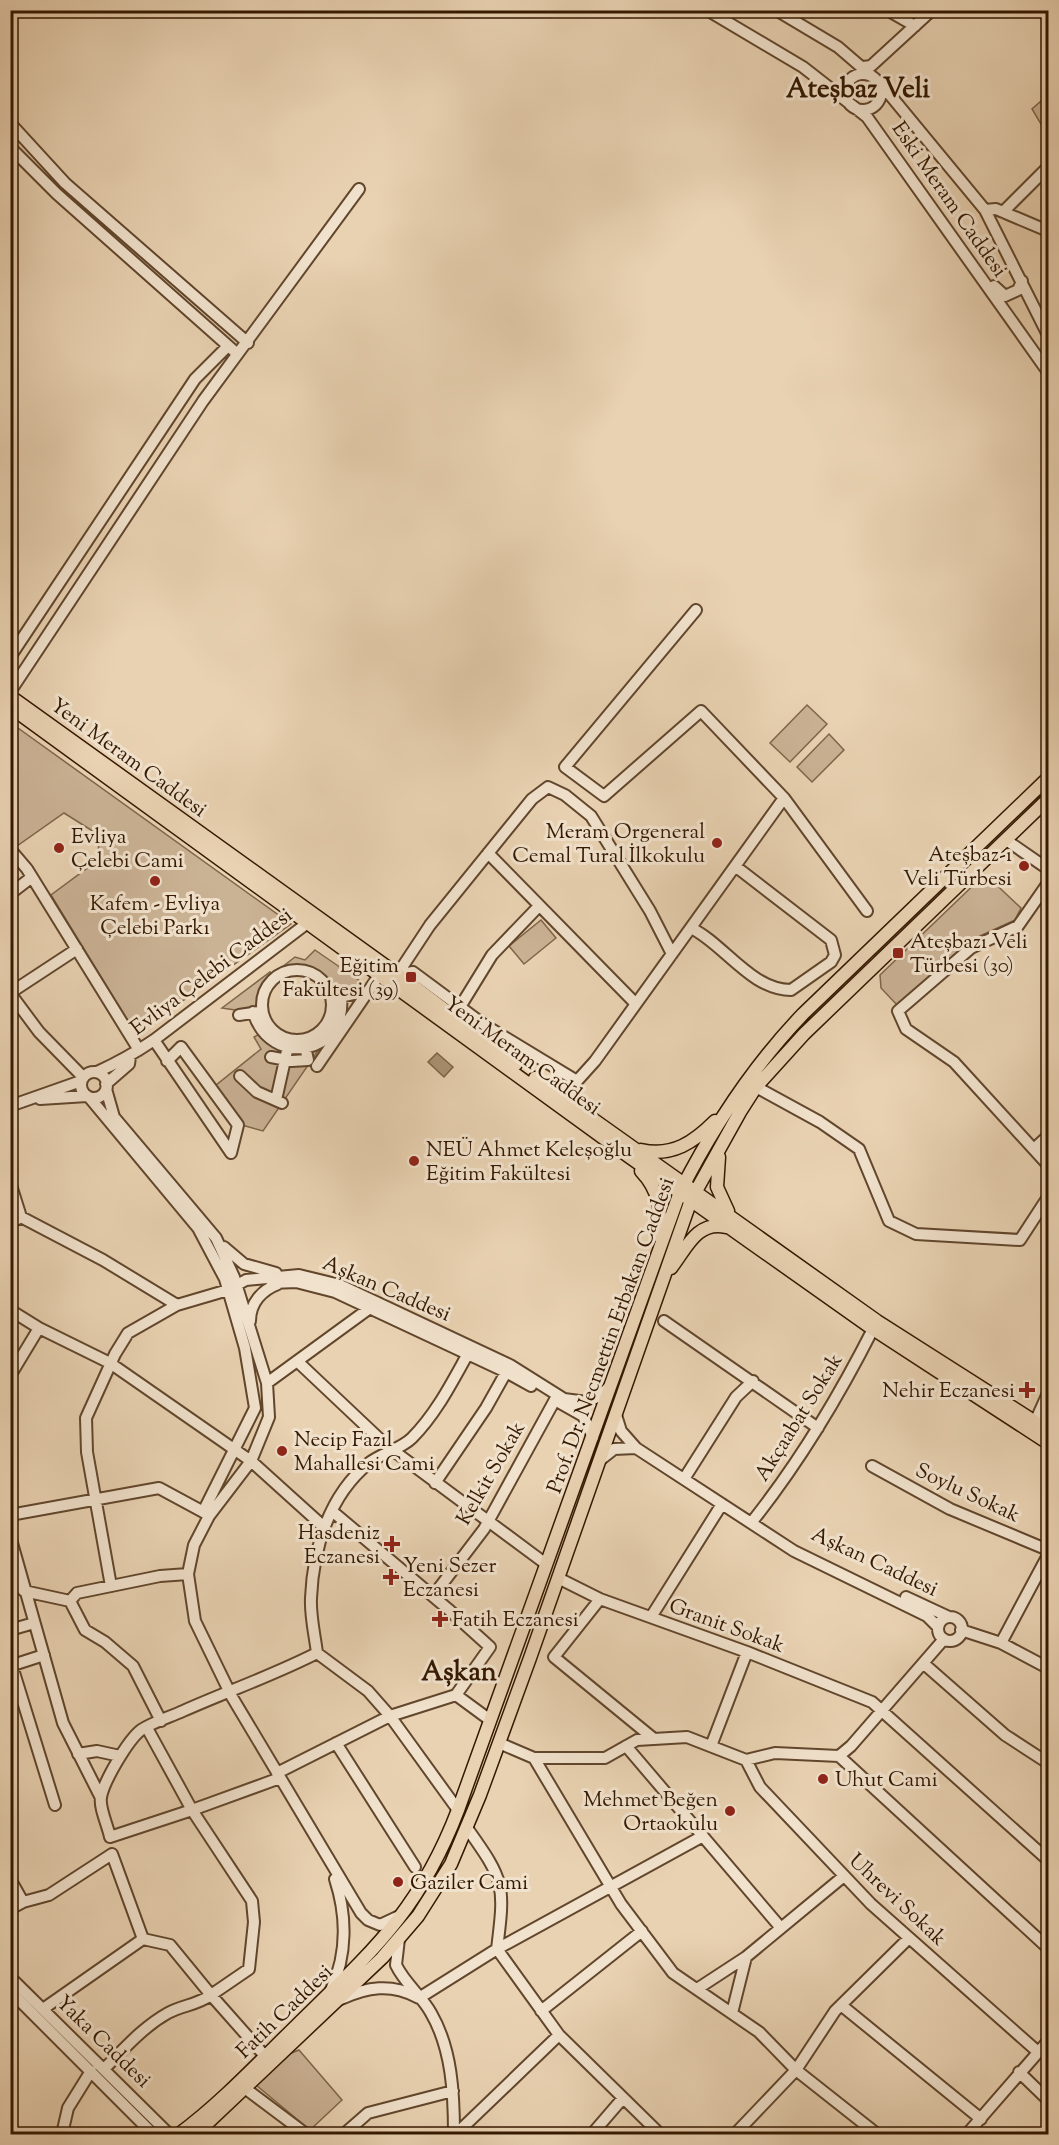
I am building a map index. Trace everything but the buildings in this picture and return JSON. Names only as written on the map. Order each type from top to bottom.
[{"type":"main road","name":"Yeni Meram Caddesi","points":[[10,694],[312,919],[380,974],[395,979]]},
{"type":"main road","name":"Yeni Meram Caddesi","points":[[10,707],[312,919],[631,1152],[734,1224],[877,1321],[1048,1431]]},
{"type":"main road","name":"Prof. Dr. Necmettin Erbakan Caddesi","points":[[413,1912],[438,1860],[458,1810],[683,1188],[726,1109],[766,1055],[802,1014],[1048,778]]},
{"type":"main road","name":"Prof. Dr. Necmettin Erbakan Caddesi","points":[[413,1912],[451,1864],[467,1828],[664,1276],[694,1196],[721,1146],[756,1087],[804,1034],[1048,799]]},
{"type":"main road","points":[[631,1152],[659,1152],[684,1147],[696,1139],[726,1109]]},
{"type":"main road","points":[[664,1276],[698,1232],[712,1225],[734,1224],[717,1187],[721,1146]]},
{"type":"main road","points":[[631,1152],[657,1195],[661,1212],[660,1250]]},
{"type":"main road","name":"Yeni Meram Caddesi","points":[[734,1224],[873,1329],[1048,1443]]},
{"type":"main road","name":"Fatih Caddesi","points":[[179,2134],[399,1939],[413,1912]]},
{"type":"main road","name":"Fatih Caddesi","points":[[196,2134],[246,2089],[413,1912]]},
{"type":"street","name":"Eski Meram Caddesi","points":[[707,10],[803,67],[878,130],[1048,372]]},
{"type":"street","name":"Eski Meram Caddesi","points":[[776,10],[823,37],[863,66],[877,80],[985,210],[1048,335]]},
{"type":"street","points":[[887,10],[915,26]]},
{"type":"street","points":[[863,66],[871,66],[932,10]]},
{"type":"street","points":[[1042,10],[1048,18]]},
{"type":"street","points":[[10,123],[65,183],[248,343]]},
{"type":"street","points":[[10,147],[57,194],[238,355]]},
{"type":"street","points":[[1003,212],[1048,167]]},
{"type":"street","points":[[10,694],[203,401],[248,343],[359,189]]},
{"type":"street","points":[[985,210],[996,209],[1048,231]]},
{"type":"street","points":[[939,215],[959,234],[999,293],[1005,296],[1012,294],[1018,290],[1022,281]]},
{"type":"street","points":[[10,657],[195,379],[228,346]]},
{"type":"street","points":[[696,610],[565,767],[604,796],[701,711],[784,798],[867,911]]},
{"type":"street","points":[[395,979],[429,925],[532,799],[548,787],[565,795],[591,816],[650,911],[672,954]]},
{"type":"street","points":[[395,979],[413,972],[483,1024],[577,1081],[636,1004],[784,798]]},
{"type":"street","points":[[1006,840],[1048,869]]},
{"type":"street","points":[[10,849],[32,877],[77,950],[134,1054]]},
{"type":"street","points":[[488,853],[636,1004]]},
{"type":"street","points":[[691,928],[703,934],[753,975],[770,986],[784,990],[792,990],[831,962],[835,955],[831,940],[735,866]]},
{"type":"street","points":[[10,894],[32,877]]},
{"type":"street","points":[[1048,882],[1018,926],[971,948],[898,1011],[906,1029],[954,1062],[1048,1165]]},
{"type":"street","points":[[460,1007],[492,955],[538,906]]},
{"type":"street","name":"Evliya Çelebi Caddesi","points":[[97,1072],[134,1054],[154,1040],[312,919]]},
{"type":"street","points":[[77,950],[10,993],[39,1032],[82,1079],[81,1089],[198,1228],[232,1288],[251,1330],[267,1383],[269,1417],[250,1461],[206,1514]]},
{"type":"street","points":[[299,969],[320,978],[336,997],[342,1010],[330,1027],[304,1043],[289,1043],[280,1036],[261,1031],[258,1012],[269,983],[287,970],[299,969]]},
{"type":"street","points":[[316,1066],[380,974]]},
{"type":"street","points":[[336,997],[358,993]]},
{"type":"street","points":[[239,1015],[258,1012]]},
{"type":"street","points":[[154,1040],[167,1060],[186,1088],[231,1153],[237,1125],[181,1047],[167,1060]]},
{"type":"street","points":[[240,1076],[257,1092],[279,1102],[289,1043]]},
{"type":"street","points":[[271,1057],[285,1060],[308,1060],[304,1043]]},
{"type":"street","name":"Evliya Çelebi Caddesi","points":[[106,1087],[129,1064],[134,1054]]},
{"type":"street","points":[[10,1106],[37,1098],[82,1079],[90,1072],[102,1075],[114,1117],[231,1256],[244,1264],[284,1278]]},
{"type":"street","points":[[37,1098],[99,1096],[106,1087]]},
{"type":"street","points":[[756,1087],[820,1122],[859,1149],[889,1221],[916,1234],[1020,1240],[1048,1197]]},
{"type":"street","points":[[1034,1149],[1048,1136]]},
{"type":"street","points":[[10,1182],[21,1217],[103,1260],[177,1305]]},
{"type":"street","points":[[10,1223],[21,1217]]},
{"type":"street","points":[[216,1238],[232,1288],[255,1408],[194,1545],[188,1574],[195,1621],[229,1690],[361,1913],[371,1922],[386,1924],[413,1912]]},
{"type":"street","name":"Aşkan Caddesi","points":[[111,1586],[87,1452],[86,1418],[110,1363],[128,1333],[177,1305],[232,1288],[247,1288],[284,1278],[314,1276],[340,1285],[374,1305],[508,1369],[583,1416],[593,1438]]},
{"type":"street","points":[[251,1330],[250,1313],[256,1300],[284,1278]]},
{"type":"street","points":[[267,1383],[374,1305]]},
{"type":"street","points":[[10,1310],[39,1328],[110,1363],[250,1461],[324,1527]]},
{"type":"street","points":[[664,1321],[818,1428]]},
{"type":"street","points":[[10,1376],[39,1328]]},
{"type":"street","name":"Akçaabat Sokak","points":[[751,1523],[779,1488],[837,1399],[873,1329]]},
{"type":"street","points":[[458,1810],[390,1716],[368,1691],[318,1653],[310,1599],[324,1527],[350,1482],[369,1463],[410,1440],[431,1417],[470,1351]]},
{"type":"street","points":[[297,1361],[391,1449],[546,1564]]},
{"type":"street","points":[[435,1483],[508,1369]]},
{"type":"street","name":"Aşkan Caddesi","points":[[555,1398],[588,1402],[601,1395],[614,1381]]},
{"type":"street","points":[[684,1479],[736,1397],[753,1381]]},
{"type":"street","points":[[1035,1422],[1048,1393]]},
{"type":"street","name":"Kelkit Sokak","points":[[433,1596],[487,1522],[555,1398]]},
{"type":"street","points":[[616,1415],[621,1431],[636,1448]]},
{"type":"street","points":[[600,1460],[614,1449],[636,1448]]},
{"type":"street","name":"Aşkan Caddesi","points":[[636,1448],[751,1523],[783,1541],[949,1617]]},
{"type":"street","name":"Soylu Sokak","points":[[872,1466],[950,1509],[1048,1550]]},
{"type":"street","points":[[10,1515],[159,1488],[206,1514]]},
{"type":"street","points":[[651,1617],[722,1504]]},
{"type":"street","points":[[110,1837],[192,1810],[278,1775],[390,1716],[456,1695],[490,1647],[332,1511]]},
{"type":"street","points":[[10,1536],[63,1723],[101,1798],[112,1854],[143,1939]]},
{"type":"street","name":"Aşkan Caddesi","points":[[783,1541],[794,1551],[927,1616],[938,1627]]},
{"type":"street","points":[[1001,1643],[1048,1555]]},
{"type":"street","points":[[70,1601],[77,1593],[160,1576],[188,1574]]},
{"type":"street","points":[[10,1577],[24,1591],[70,1601]]},
{"type":"street","name":"Granit Sokak","points":[[558,1578],[600,1599],[852,1692],[882,1710],[1048,1860]]},
{"type":"street","points":[[600,1599],[554,1657],[654,1739]]},
{"type":"street","points":[[70,1601],[85,1630],[105,1642],[133,1666],[161,1721]]},
{"type":"street","points":[[944,1639],[938,1627],[942,1620],[949,1617],[956,1620],[961,1630],[1001,1643],[1048,1668]]},
{"type":"street","points":[[10,1630],[34,1623]]},
{"type":"street","points":[[839,1756],[851,1746],[944,1639],[956,1639],[961,1630]]},
{"type":"street","points":[[711,1746],[747,1652]]},
{"type":"street","points":[[101,1798],[120,1756],[140,1731],[229,1690],[278,1673],[318,1653]]},
{"type":"street","points":[[44,1655],[11,1666],[55,1805]]},
{"type":"street","points":[[923,1663],[1005,1735],[1048,1762]]},
{"type":"street","points":[[456,1695],[490,1720]]},
{"type":"street","points":[[105,2068],[148,2025],[171,2012],[200,2003],[249,1969],[254,1922],[252,1902],[192,1810],[147,1728]]},
{"type":"street","points":[[499,1743],[534,1758],[605,1758],[637,1740],[687,1737],[747,1760],[775,1753],[839,1756],[1048,1948]]},
{"type":"street","points":[[336,1743],[415,1867]]},
{"type":"street","points":[[626,1746],[781,1928]]},
{"type":"street","points":[[78,1754],[97,1751],[120,1756]]},
{"type":"street","points":[[534,1758],[611,1888],[673,1973],[759,2032],[796,2070],[877,2134]]},
{"type":"street","name":"Uhrevi Sokak","points":[[747,1760],[759,1787],[844,1876],[909,1938],[1038,2052]]},
{"type":"street","points":[[467,1828],[492,1865],[502,1890],[497,1949],[559,2035],[660,2134]]},
{"type":"street","points":[[419,1998],[497,1949],[703,1836]]},
{"type":"street","points":[[10,1909],[23,1902],[49,1895],[112,1854]]},
{"type":"street","points":[[332,1867],[344,1929],[341,1962],[333,1998],[382,1987],[405,1991],[419,1998]]},
{"type":"street","points":[[696,1989],[746,1957],[844,1876]]},
{"type":"street","points":[[10,1879],[23,1902]]},
{"type":"street","points":[[541,2011],[642,1931]]},
{"type":"street","points":[[735,2134],[796,2070],[841,2005],[909,1938]]},
{"type":"street","points":[[43,2009],[143,1939],[170,1945],[265,2056]]},
{"type":"street","points":[[399,1939],[396,1965],[432,2014],[445,2048],[453,2091],[455,2134]]},
{"type":"street","points":[[732,2013],[746,1957]]},
{"type":"street","name":"Yaka Caddesi","points":[[10,1977],[105,2068],[169,2134]]},
{"type":"street","name":"Yaka Caddesi","points":[[10,1991],[153,2134]]},
{"type":"street","points":[[841,2005],[975,2129],[1019,2072],[1048,2041]]},
{"type":"street","points":[[455,2134],[559,2035]]},
{"type":"street","points":[[62,2134],[68,2108],[91,2071]]},
{"type":"street","points":[[1019,2072],[1048,2100]]},
{"type":"street","points":[[246,2089],[289,2119],[306,2134]]},
{"type":"street","points":[[344,2134],[368,2113],[453,2091]]},
{"type":"street","points":[[592,2134],[623,2098]]},
{"type":"shaded area","points":[[1048,95],[1048,136],[1032,109]]},
{"type":"shaded area","points":[[807,705],[827,724],[790,762],[770,743]]},
{"type":"shaded area","points":[[11,723],[291,924],[136,1034],[51,895],[98,860],[99,835],[64,813],[17,846],[11,838]]},
{"type":"shaded area","points":[[829,734],[844,750],[812,782],[797,767]]},
{"type":"shaded area","points":[[985,874],[1021,908],[1015,920],[980,936],[902,1004],[897,1005],[881,988],[880,975]]},
{"type":"shaded area","points":[[541,920],[556,938],[524,964],[509,946]]},
{"type":"shaded area","points":[[315,950],[360,981],[359,992],[333,997],[325,982],[315,973],[303,968],[290,968],[269,981],[263,993],[261,1009],[238,1013],[235,1010],[222,1008],[270,972],[273,974],[295,957],[305,960]]},
{"type":"shaded area","points":[[261,1033],[286,1048],[287,1062],[297,1063],[307,1049],[324,1042],[263,1131],[242,1125],[215,1086],[261,1049],[254,1037]]},
{"type":"shaded area","points":[[437,1053],[453,1067],[444,1077],[428,1062]]},
{"type":"shaded area","points":[[299,2050],[342,2100],[310,2130],[256,2085],[289,2054]]},
{"type":"place","name":"Meram Orgeneral Cemal Tural İlkokulu","points":[[717,843]]},
{"type":"place","name":"Evliya Çelebi Cami","points":[[59,848]]},
{"type":"place","name":"Ateşbaz-ı Veli Türbesi","points":[[1024,866]]},
{"type":"place","name":"Kafem - Evliya Çelebi Parkı","points":[[155,881]]},
{"type":"place","name":"Ateşbazı Veli Türbesi (30)","points":[[898,953]]},
{"type":"place","name":"Eğitim Fakültesi (39)","points":[[411,977]]},
{"type":"place","name":"NEÜ Ahmet Keleşoğlu Eğitim Fakültesi","points":[[414,1161]]},
{"type":"place","name":"Nehir Eczanesi","points":[[1027,1390]]},
{"type":"place","name":"Necip Fazıl Mahallesi Cami","points":[[282,1451]]},
{"type":"place","name":"Hasdeniz Eczanesi","points":[[392,1544]]},
{"type":"place","name":"Yeni Sezer Eczanesi","points":[[391,1577]]},
{"type":"place","name":"Fatih Eczanesi","points":[[440,1619]]},
{"type":"place","name":"Uhut Cami","points":[[823,1779]]},
{"type":"place","name":"Mehmet Beğen Ortaokulu","points":[[730,1811]]},
{"type":"place","name":"Gaziler Cami","points":[[398,1882]]},
{"type":"district","name":"Ateşbaz Veli","points":[[858,88]]},
{"type":"district","name":"Aşkan","points":[[459,1671]]}]
